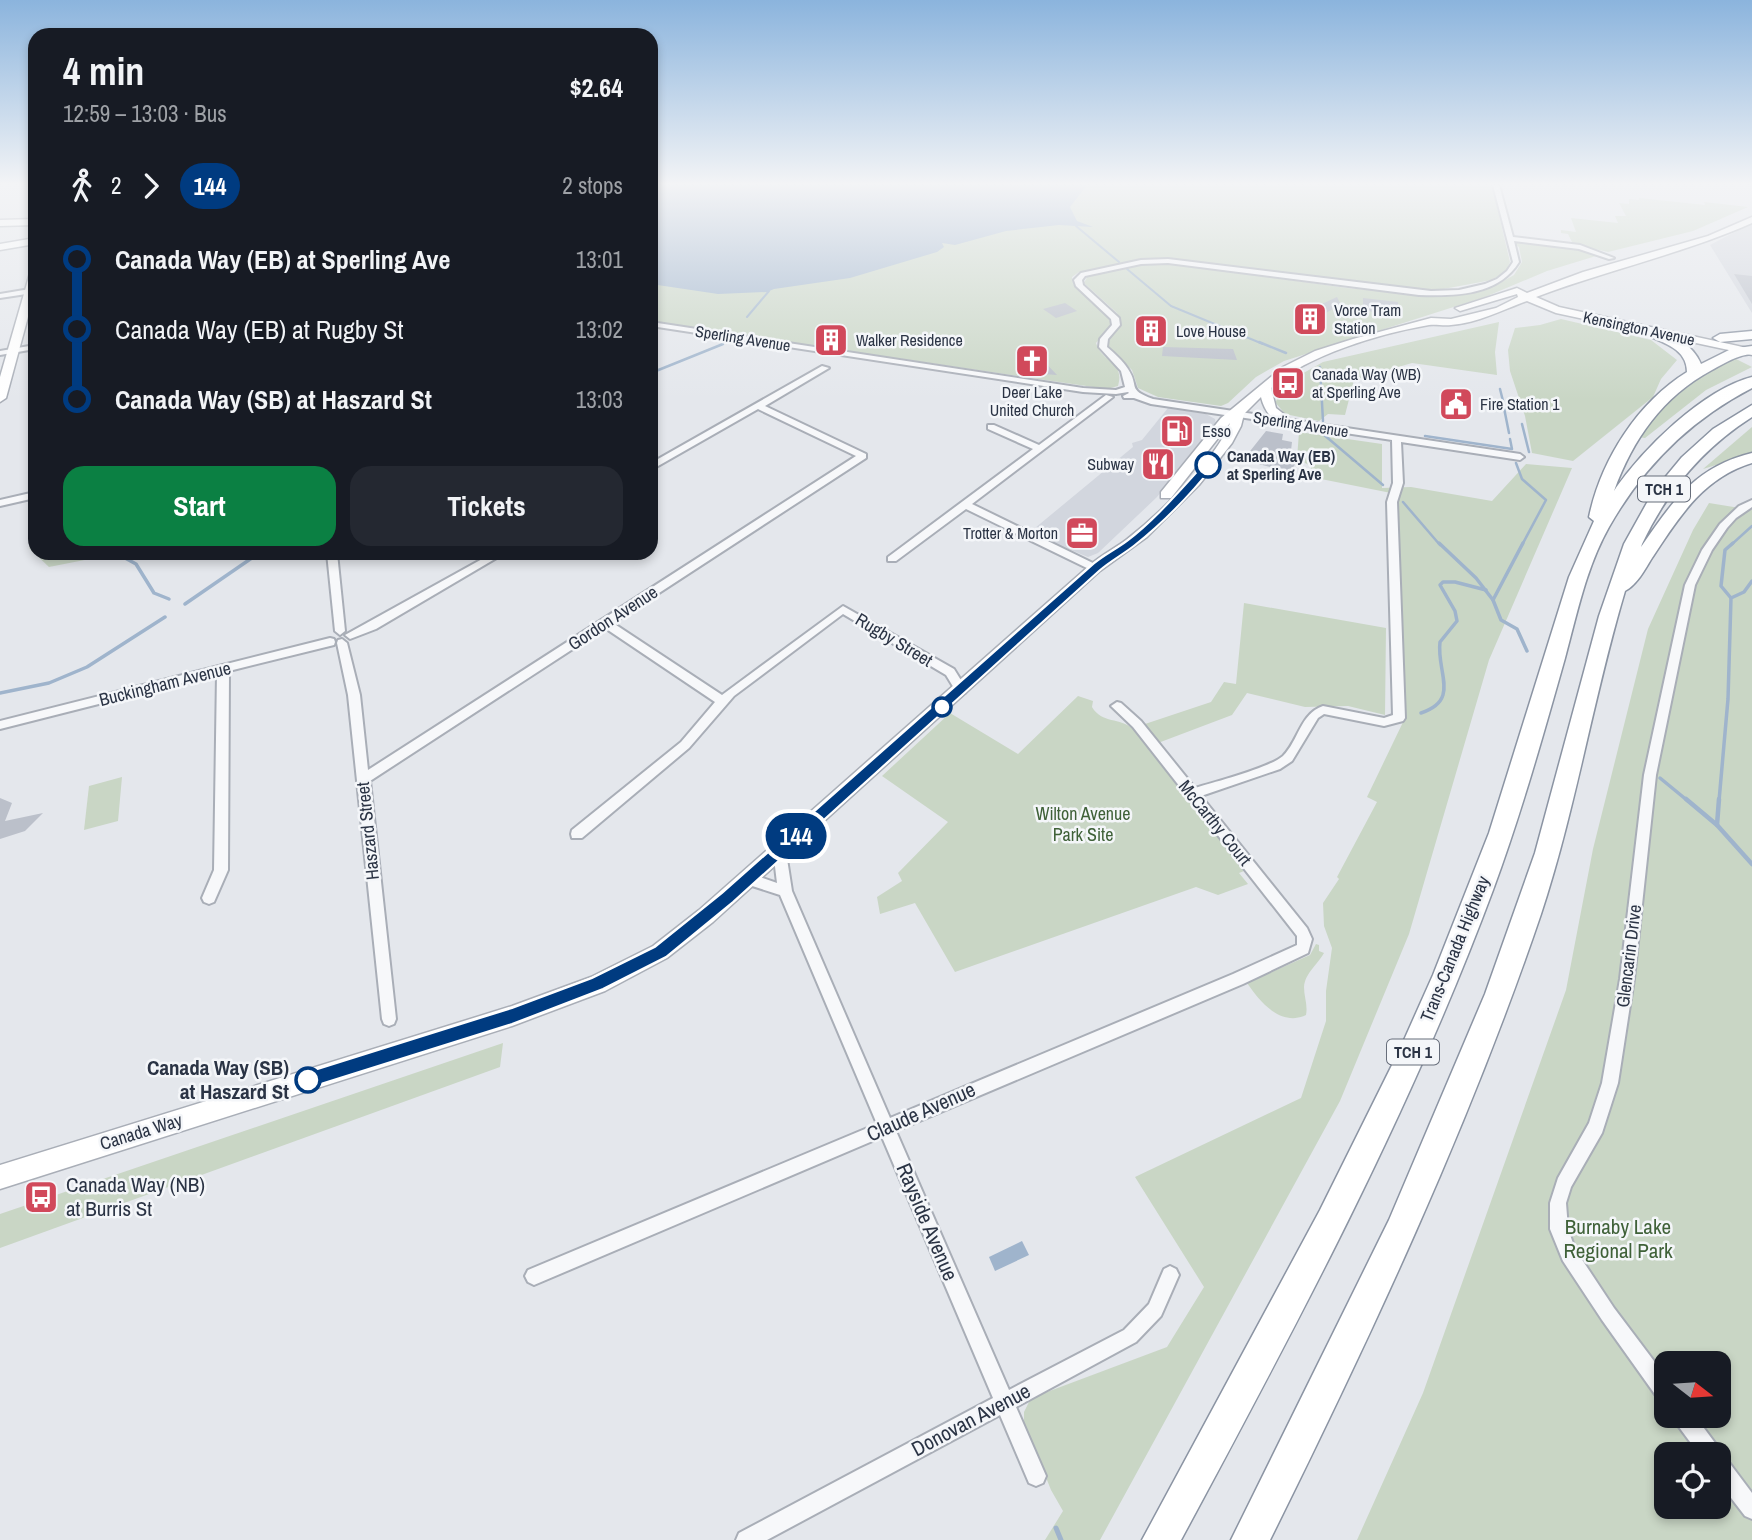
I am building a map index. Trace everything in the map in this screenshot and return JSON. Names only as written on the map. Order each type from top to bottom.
[{"type":"highway","points":[[1651,332],[1688,353],[1695,364],[1694,372]]},
{"type":"highway","points":[[1720,338],[1752,335]]},
{"type":"highway","points":[[1596,534],[1602,494],[1638,423],[1663,395],[1694,372],[1730,352],[1750,349]]},
{"type":"highway","name":"Trans-Canada Highway","points":[[1161,1540],[1319,1248],[1377,1132],[1417,1043],[1497,843],[1579,576],[1596,534],[1624,486],[1664,442],[1716,401],[1752,382]]},
{"type":"highway","name":"TCH 1","points":[[1250,1540],[1385,1266],[1452,1111],[1503,979],[1529,911],[1614,597],[1629,551],[1659,496],[1692,456],[1752,410]]},
{"type":"highway","points":[[1614,597],[1644,560],[1664,525],[1687,495],[1711,472],[1752,458]]},
{"type":"main road","name":"Canada Way","points":[[1432,321],[1451,322],[1500,310],[1525,293],[1615,257]]},
{"type":"main road","name":"Canada Way","points":[[0,1177],[512,1016],[598,984],[660,952],[748,879],[1115,551],[1127,533],[1170,491],[1225,421],[1238,414],[1265,387],[1302,361],[1432,321],[1444,313],[1554,287],[1651,257]]},
{"type":"main road","points":[[1554,287],[1568,304]]},
{"type":"main road","name":"Kensington Avenue","points":[[1525,293],[1720,338],[1750,349]]},
{"type":"main road","name":"Kensington Avenue","points":[[1525,293],[1556,310],[1651,332],[1750,349]]},
{"type":"main road","points":[[0,398],[28,298]]},
{"type":"main road","points":[[1500,310],[1556,310]]},
{"type":"main road","points":[[1265,387],[1270,409],[1286,422]]},
{"type":"street","points":[[1132,392],[1125,370],[1103,347],[1104,339],[1116,325],[1115,318],[1078,284],[1078,278],[1086,272],[1142,261],[1168,261],[1295,279],[1440,293],[1486,285],[1502,278],[1516,262],[1515,257]]},
{"type":"street","points":[[0,296],[28,291]]},
{"type":"street","name":"Sperling Avenue","points":[[658,325],[1083,390],[1132,392],[1151,401],[1520,457]]},
{"type":"street","points":[[0,353],[28,348]]},
{"type":"street","points":[[658,463],[825,368]]},
{"type":"street","name":"Sperling Avenue","points":[[1083,390],[1109,397],[1132,392]]},
{"type":"street","points":[[892,559],[1109,397]]},
{"type":"street","points":[[758,406],[863,456]]},
{"type":"street","points":[[991,428],[1040,449]]},
{"type":"street","points":[[1192,794],[1276,766],[1289,758],[1314,715],[1323,710],[1384,722],[1396,720],[1399,702],[1392,502],[1398,483],[1396,438]]},
{"type":"street","name":"Gordon Avenue","points":[[362,780],[863,456]]},
{"type":"street","points":[[0,503],[28,497]]},
{"type":"street","name":"Glencarin Drive","points":[[1654,1377],[1569,1255],[1559,1229],[1558,1203],[1564,1184],[1596,1127],[1610,1083],[1627,979],[1650,775],[1690,585],[1701,557],[1740,509],[1752,503]]},
{"type":"street","points":[[966,505],[1095,568]]},
{"type":"street","name":"Haszard Street","points":[[333,560],[341,638],[354,695],[388,1019]]},
{"type":"street","name":"Buckingham Avenue","points":[[0,725],[341,638],[372,626],[487,560]]},
{"type":"street","name":"Rugby Street","points":[[577,834],[685,745],[722,701],[844,609],[950,672],[961,690]]},
{"type":"street","points":[[605,623],[722,701]]},
{"type":"street","points":[[209,898],[221,870],[222,670]]},
{"type":"street","name":"McCarthy Court","points":[[1117,706],[1136,724],[1302,932],[1305,945]]},
{"type":"street","name":"Rayside Avenue","points":[[780,850],[785,891],[1036,1476]]},
{"type":"street","points":[[748,879],[785,891]]},
{"type":"street","name":"Claude Avenue","points":[[534,1276],[1238,979],[1301,950],[1305,945]]},
{"type":"street","name":"Donovan Avenue","points":[[747,1540],[1130,1336],[1155,1310],[1170,1275]]},
{"type":"street","points":[[1692,1428],[1703,1442]]},
{"type":"street","points":[[1731,1481],[1752,1509]]},
{"type":"shaded area","points":[[1717,257],[1752,257],[1752,313]]},
{"type":"shaded area","points":[[1168,408],[1206,414],[1215,419],[1216,424],[1157,497],[1098,553],[1088,557],[1029,533],[1133,447],[1132,443],[1142,440]]},
{"type":"green space","points":[[658,257],[1509,257],[1510,262],[1506,271],[1492,280],[1427,292],[1163,259],[1138,260],[1079,272],[1072,277],[1073,284],[1111,319],[1110,327],[1096,343],[1119,372],[1118,386],[1107,389],[658,323]]},
{"type":"green space","points":[[1521,257],[1593,257],[1547,271],[1485,297],[1284,361],[1256,377],[1228,403],[1221,406],[1158,397],[1138,388],[1132,370],[1108,347],[1110,338],[1121,325],[1117,313],[1084,283],[1088,275],[1162,262],[1347,288],[1434,296],[1498,284],[1514,275],[1522,262]]},
{"type":"green space","points":[[1561,319],[1651,340],[1677,360],[1661,379],[1653,397],[1573,461],[1532,453],[1525,416],[1510,371],[1508,350],[1515,328]]},
{"type":"green space","points":[[1499,322],[1495,352],[1497,375],[1412,363],[1354,380],[1345,415],[1328,414],[1319,421],[1285,414],[1275,402],[1300,375],[1323,362]]},
{"type":"green space","points":[[1734,358],[1752,367],[1706,390],[1645,438],[1638,437],[1682,392]]},
{"type":"green space","points":[[1752,427],[1752,454],[1703,469]]},
{"type":"green space","points":[[1299,432],[1382,444],[1382,488],[1411,487],[1492,501],[1526,464],[1572,468],[1489,660],[1409,934],[1340,1101],[1100,1540],[1045,1540],[1063,1511],[1051,1490],[1024,1422],[1024,1412],[1031,1398],[1167,1347],[1204,1287],[1135,1177],[1301,1098],[1326,1021],[1326,991],[1332,948],[1324,926],[1323,903],[1339,879],[1337,877],[1377,802],[1367,797],[1405,718],[1396,494],[1311,477],[1311,466],[1297,459]]},
{"type":"green space","name":"Burnaby Lake Regional Park","points":[[1709,503],[1752,510],[1752,1540],[1357,1540],[1423,1393],[1566,990],[1593,849],[1648,629],[1693,530]]},
{"type":"green space","points":[[42,560],[84,560],[49,567]]},
{"type":"green space","points":[[1244,603],[1386,628],[1385,715],[1348,706],[1305,707],[1247,693],[1232,715],[1158,743],[1145,724],[1211,702],[1224,682],[1236,684]]},
{"type":"green space","name":"Wilton Avenue Park Site","points":[[1078,696],[1093,701],[1092,707],[1101,716],[1133,729],[1244,871],[1239,873],[1248,884],[1218,895],[1196,887],[955,972],[915,903],[880,914],[877,897],[902,881],[898,873],[948,822],[882,776],[950,713],[1018,754]]},
{"type":"green space","points":[[122,777],[118,821],[84,830],[89,786]]},
{"type":"green space","points":[[1316,944],[1319,945],[1319,951],[1324,953],[1305,982],[1306,1015],[1288,1018],[1272,1011],[1247,983],[1310,955]]},
{"type":"green space","points":[[503,1043],[500,1067],[0,1248],[0,1214]]},
{"type":"water","points":[[658,257],[921,257],[850,278],[767,292],[718,294],[658,285]]},
{"type":"water","points":[[1022,1241],[1029,1255],[995,1271],[989,1257]]},
{"type":"building","points":[[1734,274],[1752,276],[1752,304]]},
{"type":"building","points":[[1337,297],[1341,305],[1308,322],[1296,316]]},
{"type":"building","points":[[1363,298],[1398,302],[1399,313],[1387,311],[1376,314],[1363,308]]},
{"type":"building","points":[[1065,303],[1077,311],[1056,318],[1043,309]]},
{"type":"building","points":[[1163,347],[1233,349],[1237,360],[1162,356]]},
{"type":"building","name":"Deer Lake United Church","points":[[1036,353],[1057,375],[1030,373],[1017,356]]},
{"type":"building","points":[[1266,431],[1283,434],[1282,440],[1292,442],[1290,459],[1298,461],[1289,472],[1243,460]]},
{"type":"building","points":[[0,798],[12,803],[5,821],[43,813],[25,831],[0,839]]},
{"type":"waterway","points":[[1113,257],[1119,262]]},
{"type":"waterway","points":[[1127,269],[1171,306],[1263,344]]},
{"type":"waterway","points":[[747,317],[769,291]]},
{"type":"waterway","points":[[1259,342],[1286,353]]},
{"type":"waterway","points":[[658,370],[723,344]]},
{"type":"waterway","points":[[1320,367],[1323,421]]},
{"type":"waterway","points":[[1500,389],[1503,401]]},
{"type":"waterway","points":[[1504,408],[1509,433]]},
{"type":"waterway","points":[[1522,424],[1529,452]]},
{"type":"waterway","points":[[1323,434],[1383,485]]},
{"type":"waterway","points":[[1425,436],[1512,449],[1510,439]]},
{"type":"waterway","points":[[1516,463],[1522,479],[1546,500],[1522,545]]},
{"type":"waterway","points":[[1403,502],[1440,545]]},
{"type":"waterway","points":[[1731,545],[1752,526]]},
{"type":"waterway","points":[[1439,543],[1485,590]]},
{"type":"waterway","points":[[1493,600],[1523,543]]},
{"type":"waterway","points":[[1731,598],[1721,586],[1725,550],[1733,543]]},
{"type":"waterway","points":[[129,560],[136,564],[154,593],[169,599]]},
{"type":"waterway","points":[[185,604],[249,560]]},
{"type":"waterway","points":[[1731,598],[1744,592],[1752,581]]},
{"type":"waterway","points":[[1421,713],[1440,701],[1444,693],[1440,642],[1457,621],[1455,611],[1440,585],[1443,582],[1455,582],[1485,590]]},
{"type":"waterway","points":[[1485,590],[1493,600]]},
{"type":"waterway","points":[[1719,801],[1728,699],[1731,598]]},
{"type":"waterway","points":[[1493,600],[1501,620],[1517,629],[1527,651]]},
{"type":"waterway","points":[[0,693],[49,683],[87,667],[165,617]]},
{"type":"waterway","points":[[1660,778],[1688,801]]},
{"type":"waterway","points":[[1686,799],[1717,825]]},
{"type":"waterway","points":[[1717,825],[1719,799]]},
{"type":"waterway","points":[[1717,825],[1752,864]]},
{"type":"waterway","points":[[1056,1528],[1061,1540]]},
{"type":"railway","points":[[1298,319],[1314,313]]},
{"type":"bus line","name":"144","points":[[308,1080],[512,1016],[598,984],[660,952],[727,898],[1095,568],[1115,551],[1129,545],[1170,507],[1208,465]]},
{"type":"place","name":"Vorce Tram Station","points":[[1310,319]]},
{"type":"place","name":"Love House","points":[[1151,331]]},
{"type":"place","name":"Walker Residence","points":[[831,340]]},
{"type":"place","name":"Deer Lake United Church","points":[[1032,361]]},
{"type":"place","name":"Canada Way (WB) at Sperling Ave","points":[[1288,383]]},
{"type":"place","name":"Fire Station 1","points":[[1456,404]]},
{"type":"place","name":"Esso","points":[[1177,431]]},
{"type":"place","name":"Subway","points":[[1158,464]]},
{"type":"place","name":"Canada Way (EB) at Sperling Ave","points":[[1208,465]]},
{"type":"place","name":"Trotter & Morton","points":[[1082,533]]},
{"type":"place","name":"Canada Way (SB) at Haszard St","points":[[308,1080]]},
{"type":"place","name":"Canada Way (NB) at Burris St","points":[[41,1197]]}]
